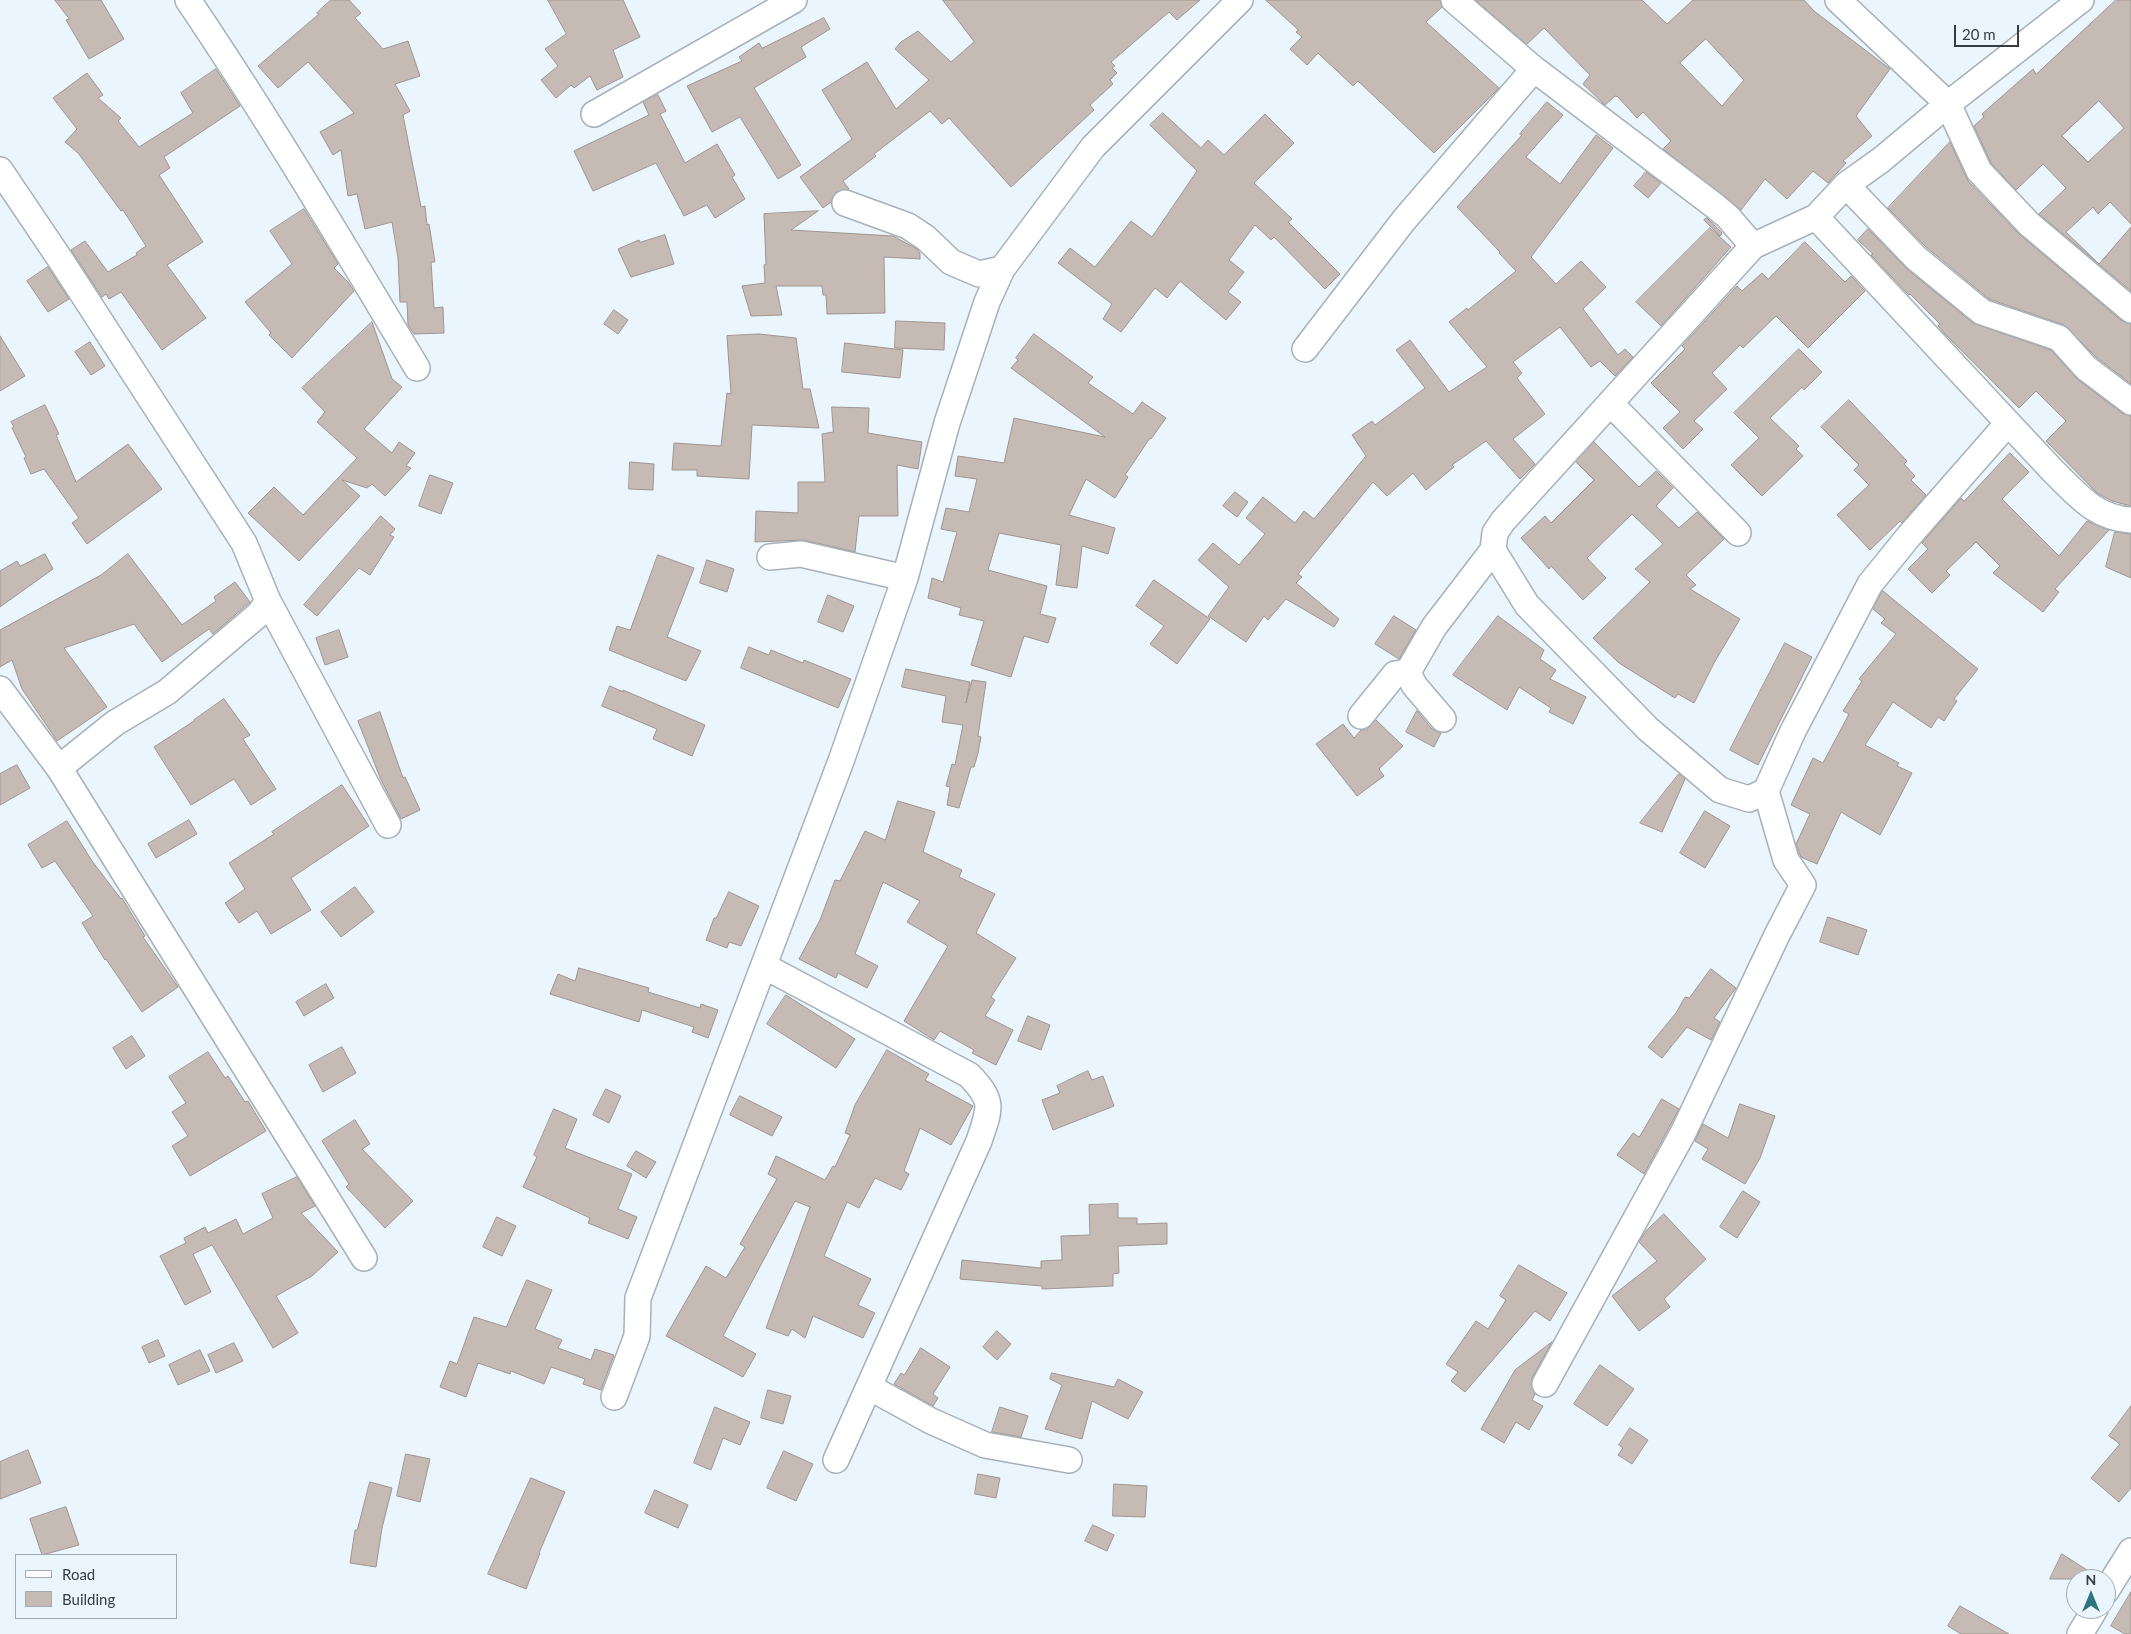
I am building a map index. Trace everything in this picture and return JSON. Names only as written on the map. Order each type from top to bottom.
[{"type":"street","points":[[188,0],[254,98],[417,368]]},
{"type":"street","points":[[594,114],[794,0]]},
{"type":"street","points":[[614,1397],[636,1336],[638,1298],[841,760],[905,578],[947,423],[987,302],[1002,269],[1092,147],[1240,0]]},
{"type":"street","points":[[1454,0],[1534,69],[1728,217],[1753,246]]},
{"type":"street","points":[[1838,0],[1948,104],[1979,171],[2029,224],[2131,310]]},
{"type":"street","points":[[1408,672],[1434,627],[1493,550],[1495,533],[1502,521],[1753,246],[1816,217],[1846,185],[1881,160],[1948,104],[2081,0]]},
{"type":"street","points":[[1305,349],[1404,220],[1534,69]]},
{"type":"street","points":[[0,170],[62,262],[244,543],[268,601],[388,825]]},
{"type":"street","points":[[1846,185],[1916,258],[1982,312],[2059,338],[2086,368],[2131,402]]},
{"type":"street","points":[[845,203],[908,226],[926,238],[951,262],[979,274],[1002,269]]},
{"type":"street","points":[[1816,217],[2008,423],[2092,509],[2118,519],[2131,520]]},
{"type":"street","points":[[1610,403],[1738,533]]},
{"type":"street","points":[[1545,1384],[1683,1132],[1803,885],[1786,860],[1766,791],[1792,731],[1870,584],[1909,536],[2008,423]]},
{"type":"street","points":[[1493,550],[1527,604],[1648,728],[1720,790],[1749,799],[1766,791]]},
{"type":"street","points":[[770,557],[801,554],[905,578]]},
{"type":"street","points":[[60,768],[115,723],[167,692],[259,614],[268,601]]},
{"type":"street","points":[[1361,716],[1395,674],[1408,672]]},
{"type":"street","points":[[1408,672],[1414,685],[1443,719]]},
{"type":"street","points":[[0,690],[60,768],[364,1258]]},
{"type":"street","points":[[764,966],[969,1075],[984,1091],[989,1110],[979,1141],[836,1460]]},
{"type":"street","points":[[869,1387],[931,1421],[986,1445],[1069,1460]]},
{"type":"street","points":[[2116,1575],[2131,1551]]},
{"type":"street","points":[[2080,1634],[2089,1619]]},
{"type":"building","points":[[55,0],[101,0],[124,39],[89,59],[66,20],[69,19]]},
{"type":"building","points":[[331,0],[349,0],[361,13],[355,18],[383,49],[408,41],[420,76],[395,84],[410,111],[403,115],[421,207],[425,206],[427,225],[429,224],[435,262],[431,262],[434,308],[443,307],[444,333],[414,334],[408,325],[407,302],[400,302],[398,258],[392,222],[365,229],[357,194],[348,196],[341,150],[333,155],[320,132],[354,113],[308,62],[278,88],[258,66],[319,14],[317,13]]},
{"type":"building","points":[[548,0],[623,0],[640,37],[613,50],[623,77],[597,90],[590,76],[574,88],[571,85],[556,98],[541,80],[558,66],[545,49],[566,34]]},
{"type":"building","points":[[943,0],[1200,0],[1177,20],[1169,12],[1111,62],[1115,66],[1112,68],[1117,73],[1110,80],[1113,84],[1090,105],[1094,110],[1011,187],[949,118],[942,124],[930,111],[874,154],[876,156],[843,181],[849,189],[836,192],[831,202],[823,208],[800,177],[852,139],[822,90],[867,62],[896,109],[929,80],[895,49],[901,42],[918,31],[951,62],[974,42]]},
{"type":"building","points":[[1266,0],[1440,0],[1442,7],[1426,22],[1499,88],[1434,153],[1358,81],[1353,86],[1318,53],[1307,65],[1290,49],[1302,37],[1296,32],[1298,30]]},
{"type":"building","points":[[1476,0],[1642,0],[1667,24],[1693,0],[1804,0],[1814,11],[1890,69],[1856,116],[1872,136],[1843,161],[1846,163],[1828,183],[1813,171],[1787,199],[1765,179],[1741,210],[1663,149],[1671,141],[1643,112],[1637,118],[1615,96],[1605,105],[1583,84],[1590,75],[1544,28],[1527,44]],"holes":[[[1706,39],[1744,80],[1722,106],[1680,63]]]},
{"type":"building","points":[[2116,0],[2131,0],[2131,224],[2110,202],[2098,214],[2093,207],[2066,232],[2099,264],[2131,227],[2131,291],[2039,214],[2066,188],[2043,164],[2016,190],[1991,163],[1974,126],[1984,117],[1982,114],[2033,69],[2036,74]],"holes":[[[2099,101],[2124,128],[2088,162],[2062,136]]]},
{"type":"building","points":[[824,18],[830,29],[801,47],[806,57],[754,88],[801,165],[778,179],[740,117],[712,132],[687,86],[742,61],[739,57],[759,43],[762,48]]},
{"type":"building","points":[[216,69],[240,106],[164,157],[170,168],[159,175],[203,242],[167,265],[206,318],[162,350],[121,292],[109,299],[106,294],[102,297],[71,250],[85,241],[108,272],[137,255],[136,253],[146,246],[123,210],[121,211],[78,153],[65,142],[77,129],[53,98],[87,73],[103,95],[98,98],[121,118],[118,121],[139,147],[193,113],[181,93]]},
{"type":"building","points":[[658,95],[666,111],[660,114],[685,163],[717,144],[735,175],[732,177],[745,199],[715,218],[707,205],[684,216],[656,163],[593,191],[574,151],[649,115],[643,102]]},
{"type":"building","points":[[1547,102],[1563,115],[1526,157],[1560,184],[1596,135],[1613,148],[1531,257],[1556,284],[1581,261],[1606,287],[1583,309],[1618,355],[1625,349],[1633,357],[1615,376],[1600,361],[1591,367],[1560,327],[1513,362],[1522,373],[1517,378],[1545,414],[1513,439],[1535,464],[1520,479],[1486,441],[1452,465],[1454,467],[1426,490],[1413,473],[1387,496],[1373,482],[1298,574],[1302,577],[1296,583],[1339,619],[1334,627],[1286,599],[1268,620],[1264,616],[1246,642],[1208,616],[1229,587],[1198,560],[1213,543],[1239,565],[1265,534],[1246,518],[1263,497],[1295,523],[1304,511],[1314,519],[1366,456],[1352,435],[1372,421],[1375,425],[1425,388],[1396,350],[1410,340],[1449,392],[1487,367],[1449,322],[1467,308],[1468,310],[1516,271],[1457,207],[1522,135],[1520,134]]},
{"type":"building","points":[[1163,113],[1201,148],[1208,140],[1224,155],[1265,114],[1294,143],[1254,183],[1292,219],[1288,222],[1340,274],[1325,289],[1274,237],[1271,240],[1255,225],[1229,260],[1244,272],[1228,292],[1241,302],[1226,320],[1180,281],[1167,298],[1155,288],[1121,332],[1103,319],[1112,304],[1058,263],[1070,248],[1095,267],[1131,221],[1152,237],[1197,171],[1150,125]]},
{"type":"building","points":[[1950,142],[1968,181],[2019,234],[2122,321],[2131,324],[2131,384],[2096,357],[2064,325],[1989,299],[1926,247],[1888,208]]},
{"type":"building","points":[[1646,172],[1661,183],[1648,198],[1634,186]]},
{"type":"building","points":[[304,209],[338,264],[334,268],[354,291],[292,358],[269,335],[271,333],[245,302],[292,264],[270,231]]},
{"type":"building","points":[[818,211],[791,230],[893,236],[917,249],[920,253],[920,259],[884,257],[885,313],[827,314],[826,295],[823,295],[822,286],[776,286],[782,315],[751,316],[742,286],[765,283],[764,214]]},
{"type":"building","points":[[1707,218],[1722,233],[1720,236],[1704,220]]},
{"type":"building","points":[[1710,228],[1731,247],[1661,326],[1636,302]]},
{"type":"building","points":[[1868,229],[1907,269],[1973,323],[2051,350],[2077,379],[2122,413],[2131,416],[2131,506],[2112,501],[2097,493],[2046,441],[2066,421],[2036,391],[2019,408],[1945,334],[1938,326],[1940,324],[1909,295],[1858,240]]},
{"type":"building","points":[[665,235],[674,264],[631,277],[618,249],[639,240],[640,242]]},
{"type":"building","points":[[1805,242],[1845,282],[1851,276],[1865,291],[1808,348],[1776,316],[1743,348],[1740,345],[1712,373],[1727,389],[1694,421],[1703,429],[1683,449],[1663,428],[1680,412],[1651,383],[1685,349],[1682,346],[1737,286],[1742,291],[1762,273],[1768,279]]},
{"type":"building","points":[[48,267],[69,299],[48,312],[27,281]]},
{"type":"building","points":[[614,310],[628,320],[618,334],[604,324]]},
{"type":"building","points":[[896,321],[945,323],[944,350],[895,348]]},
{"type":"building","points":[[372,322],[392,379],[402,387],[364,429],[392,453],[399,442],[415,453],[406,466],[411,468],[385,496],[372,484],[367,488],[342,480],[360,496],[299,561],[248,513],[274,487],[303,515],[357,458],[317,422],[325,412],[302,388]]},
{"type":"building","points":[[759,334],[796,338],[803,389],[810,389],[819,428],[752,425],[749,479],[697,476],[697,470],[672,470],[674,443],[721,446],[727,393],[731,394],[727,336]]},
{"type":"building","points":[[1034,334],[1093,377],[1088,383],[1133,414],[1142,402],[1166,418],[1125,475],[1128,477],[1115,498],[1086,479],[1069,515],[1115,528],[1108,554],[1082,546],[1077,588],[1056,585],[1061,545],[999,533],[988,570],[1047,586],[1040,614],[1056,618],[1048,643],[1024,636],[1011,677],[971,665],[984,621],[959,615],[961,608],[928,598],[932,578],[943,582],[957,532],[941,529],[946,508],[969,512],[977,479],[955,476],[958,456],[1004,463],[1014,418],[1105,437],[1011,368]]},
{"type":"building","points":[[0,336],[25,376],[0,391]]},
{"type":"building","points":[[90,342],[105,366],[91,375],[75,352]]},
{"type":"building","points":[[845,343],[903,350],[900,378],[842,372]]},
{"type":"building","points":[[1799,349],[1822,372],[1804,390],[1802,387],[1770,418],[1799,446],[1796,449],[1803,456],[1762,496],[1731,465],[1759,438],[1734,413]]},
{"type":"building","points":[[1849,400],[1907,461],[1904,464],[1915,476],[1911,480],[1926,495],[1902,523],[1900,521],[1870,550],[1837,515],[1869,485],[1854,470],[1859,465],[1821,427]]},
{"type":"building","points":[[45,405],[59,434],[56,435],[76,482],[128,444],[162,489],[87,544],[72,523],[79,518],[44,469],[31,474],[24,458],[26,457],[12,428],[14,427],[11,422]]},
{"type":"building","points":[[832,407],[869,408],[868,433],[922,442],[918,469],[897,465],[898,516],[859,516],[855,552],[804,540],[755,542],[756,511],[798,513],[798,482],[825,482],[822,434],[833,432]]},
{"type":"building","points":[[1594,442],[1639,487],[1656,471],[1673,488],[1656,506],[1679,528],[1697,512],[1724,539],[1686,575],[1696,585],[1690,589],[1740,619],[1714,663],[1694,703],[1678,694],[1675,698],[1619,663],[1593,638],[1650,582],[1635,569],[1663,544],[1632,514],[1587,558],[1606,578],[1583,600],[1551,566],[1549,569],[1521,538],[1545,516],[1551,523],[1594,480],[1576,462]]},
{"type":"building","points":[[2010,453],[2029,472],[2002,499],[2059,556],[2087,521],[2109,530],[2055,589],[2059,592],[2043,612],[1993,573],[2000,566],[1976,542],[1946,571],[1950,575],[1932,593],[1908,569],[1928,549],[1922,543],[1961,498],[1964,501]]},
{"type":"building","points":[[630,462],[654,464],[653,490],[629,489]]},
{"type":"building","points":[[430,475],[453,483],[441,514],[419,506]]},
{"type":"building","points":[[1235,492],[1248,502],[1237,517],[1223,506]]},
{"type":"building","points":[[381,516],[395,529],[390,535],[394,537],[370,575],[359,568],[317,616],[304,605]]},
{"type":"building","points":[[2115,532],[2131,534],[2131,578],[2106,567]]},
{"type":"building","points":[[45,554],[53,569],[0,607],[0,571],[17,561],[20,566]]},
{"type":"building","points":[[128,554],[182,625],[216,601],[214,597],[235,582],[250,602],[213,634],[209,629],[162,662],[134,624],[64,648],[107,707],[57,741],[22,689],[12,660],[0,667],[0,630],[101,575]]},
{"type":"building","points":[[658,555],[694,568],[667,637],[701,651],[686,681],[609,650],[617,626],[630,630]]},
{"type":"building","points":[[707,560],[734,569],[727,592],[700,583]]},
{"type":"building","points":[[1154,580],[1210,619],[1177,664],[1150,644],[1164,626],[1136,606]]},
{"type":"building","points":[[1883,591],[1978,669],[1954,699],[1957,701],[1944,721],[1938,717],[1931,728],[1893,702],[1865,745],[1899,763],[1897,766],[1912,773],[1880,835],[1841,812],[1817,864],[1801,857],[1796,844],[1810,814],[1791,805],[1813,758],[1823,763],[1849,714],[1843,711],[1862,681],[1859,679],[1896,634],[1881,623],[1885,619],[1873,609]]},
{"type":"building","points":[[828,595],[854,606],[843,632],[818,622]]},
{"type":"building","points":[[1394,616],[1416,630],[1399,659],[1375,644]]},
{"type":"building","points":[[1498,616],[1544,650],[1540,659],[1556,670],[1550,679],[1586,697],[1573,724],[1549,712],[1551,708],[1519,687],[1507,710],[1453,675]]},
{"type":"building","points":[[339,630],[348,657],[325,665],[316,638]]},
{"type":"building","points":[[1785,643],[1812,657],[1758,765],[1730,750]]},
{"type":"building","points":[[749,647],[769,655],[771,650],[803,663],[804,660],[851,679],[838,708],[741,668]]},
{"type":"building","points":[[906,669],[970,682],[966,703],[972,680],[986,682],[978,736],[981,737],[978,753],[974,767],[971,767],[959,808],[947,805],[950,787],[946,786],[952,764],[955,765],[963,725],[942,722],[946,696],[902,687]]},
{"type":"building","points":[[610,686],[705,725],[692,756],[653,739],[657,729],[602,706]]},
{"type":"building","points":[[224,699],[250,735],[243,739],[276,789],[251,805],[234,779],[191,805],[154,747]]},
{"type":"building","points":[[1417,711],[1432,729],[1441,733],[1434,747],[1406,732]]},
{"type":"building","points":[[380,712],[403,778],[405,777],[420,810],[401,819],[381,780],[358,721]]},
{"type":"building","points":[[1376,720],[1403,746],[1379,769],[1384,776],[1357,796],[1316,744],[1343,724],[1354,738],[1361,730],[1366,730]]},
{"type":"building","points":[[17,765],[30,788],[0,805],[0,774]]},
{"type":"building","points":[[1679,774],[1685,779],[1662,832],[1640,823]]},
{"type":"building","points":[[342,785],[369,826],[291,878],[311,910],[271,934],[257,911],[239,923],[225,903],[245,889],[229,863],[274,834],[272,832]]},
{"type":"building","points":[[898,801],[935,812],[923,852],[962,870],[959,877],[995,894],[976,933],[1016,958],[991,997],[995,1000],[985,1016],[1013,1030],[996,1065],[972,1053],[974,1050],[940,1031],[934,1040],[904,1021],[948,946],[907,922],[920,901],[883,882],[855,954],[878,966],[867,988],[838,973],[836,978],[799,959],[820,920],[835,880],[840,881],[865,831],[885,840]]},
{"type":"building","points":[[1705,811],[1730,826],[1705,868],[1680,853]]},
{"type":"building","points":[[189,820],[197,834],[156,858],[148,844]]},
{"type":"building","points":[[67,821],[92,861],[122,898],[145,936],[143,937],[178,987],[142,1012],[105,960],[82,923],[93,916],[55,861],[42,868],[28,845]]},
{"type":"building","points":[[355,887],[374,912],[341,937],[321,912]]},
{"type":"building","points":[[729,892],[759,906],[741,946],[729,942],[727,948],[706,940],[714,918],[716,918]]},
{"type":"building","points":[[1828,917],[1867,930],[1858,955],[1820,942]]},
{"type":"building","points":[[579,968],[649,988],[648,992],[700,1008],[701,1004],[718,1010],[708,1038],[692,1032],[694,1027],[642,1010],[639,1022],[550,994],[558,974],[575,981]]},
{"type":"building","points":[[1711,969],[1736,988],[1714,1018],[1720,1022],[1711,1040],[1687,1027],[1662,1058],[1648,1047],[1676,1013],[1685,997],[1689,998]]},
{"type":"building","points":[[326,984],[334,998],[304,1016],[296,1002]]},
{"type":"building","points":[[786,995],[855,1039],[836,1068],[767,1024]]},
{"type":"building","points":[[1028,1016],[1050,1025],[1041,1050],[1018,1041]]},
{"type":"building","points":[[132,1036],[145,1056],[126,1069],[113,1048]]},
{"type":"building","points":[[342,1047],[356,1073],[323,1092],[309,1065]]},
{"type":"building","points":[[887,1050],[929,1074],[925,1080],[973,1106],[951,1145],[920,1128],[904,1171],[909,1174],[901,1190],[875,1178],[859,1208],[847,1202],[824,1256],[871,1279],[858,1305],[875,1313],[863,1338],[813,1316],[805,1338],[792,1329],[788,1336],[766,1328],[810,1207],[795,1201],[723,1336],[756,1354],[743,1377],[666,1336],[706,1266],[726,1278],[745,1247],[740,1244],[777,1179],[768,1174],[776,1156],[825,1180],[833,1166],[835,1167],[850,1135],[845,1133],[855,1105]]},
{"type":"building","points":[[208,1052],[225,1078],[228,1076],[245,1102],[248,1101],[266,1131],[190,1176],[172,1146],[188,1136],[172,1112],[186,1103],[169,1077]]},
{"type":"building","points":[[1088,1071],[1092,1080],[1103,1076],[1114,1106],[1053,1130],[1042,1100],[1060,1093],[1057,1086]]},
{"type":"building","points":[[606,1089],[621,1096],[609,1123],[593,1115]]},
{"type":"building","points":[[740,1096],[782,1117],[772,1136],[730,1115]]},
{"type":"building","points":[[1662,1099],[1679,1109],[1644,1174],[1617,1155],[1633,1133],[1639,1137]]},
{"type":"building","points":[[1740,1104],[1775,1116],[1760,1158],[1745,1184],[1702,1159],[1708,1149],[1695,1141],[1703,1124],[1728,1138]]},
{"type":"building","points":[[554,1109],[577,1119],[565,1148],[632,1174],[618,1209],[637,1217],[628,1239],[588,1223],[590,1218],[523,1187],[537,1157],[534,1155]]},
{"type":"building","points":[[355,1120],[370,1144],[362,1149],[413,1201],[385,1228],[346,1187],[349,1184],[322,1141]]},
{"type":"building","points":[[636,1151],[656,1162],[646,1178],[627,1166]]},
{"type":"building","points":[[297,1177],[315,1206],[301,1213],[338,1252],[312,1276],[276,1296],[298,1333],[273,1348],[212,1245],[193,1254],[211,1292],[185,1305],[160,1256],[186,1243],[184,1238],[205,1227],[208,1233],[236,1219],[243,1234],[273,1218],[262,1194]]},
{"type":"building","points":[[1743,1191],[1760,1202],[1737,1238],[1720,1227]]},
{"type":"building","points":[[1118,1204],[1118,1218],[1137,1218],[1137,1224],[1167,1223],[1167,1244],[1118,1246],[1119,1273],[1113,1274],[1113,1286],[1042,1289],[1042,1286],[960,1279],[962,1260],[1041,1268],[1041,1261],[1062,1260],[1061,1236],[1090,1235],[1089,1205]]},
{"type":"building","points":[[1664,1214],[1706,1259],[1664,1299],[1670,1307],[1639,1331],[1612,1296],[1657,1261],[1639,1242],[1646,1231]]},
{"type":"building","points":[[497,1217],[516,1226],[502,1256],[483,1247]]},
{"type":"building","points":[[1519,1265],[1567,1293],[1550,1321],[1535,1311],[1465,1392],[1451,1381],[1458,1372],[1446,1364],[1476,1321],[1488,1329],[1506,1300],[1500,1296]]},
{"type":"building","points":[[527,1280],[552,1290],[535,1329],[562,1340],[558,1348],[591,1360],[595,1349],[614,1355],[601,1390],[583,1384],[585,1379],[551,1367],[544,1384],[511,1371],[510,1374],[478,1363],[466,1397],[440,1387],[450,1361],[457,1364],[474,1317],[506,1327]]},
{"type":"building","points":[[997,1331],[1011,1344],[997,1360],[983,1347]]},
{"type":"building","points":[[158,1340],[165,1356],[149,1363],[142,1347]]},
{"type":"building","points":[[1552,1342],[1532,1378],[1531,1385],[1535,1394],[1532,1400],[1543,1406],[1529,1430],[1516,1422],[1504,1443],[1481,1429],[1515,1370]]},
{"type":"building","points":[[234,1343],[243,1361],[216,1373],[208,1355]]},
{"type":"building","points":[[921,1348],[950,1367],[933,1394],[938,1398],[933,1406],[894,1384],[901,1373],[904,1375]]},
{"type":"building","points":[[200,1350],[210,1371],[178,1385],[169,1365]]},
{"type":"building","points":[[1600,1365],[1634,1389],[1607,1426],[1574,1404]]},
{"type":"building","points":[[1052,1373],[1114,1387],[1118,1379],[1143,1392],[1128,1419],[1092,1401],[1082,1439],[1045,1429],[1062,1385],[1050,1379]]},
{"type":"building","points":[[768,1390],[791,1396],[783,1424],[761,1418]]},
{"type":"building","points":[[2131,1406],[2131,1488],[2119,1502],[2091,1478],[2120,1444],[2109,1436]]},
{"type":"building","points":[[715,1407],[750,1422],[740,1445],[723,1438],[711,1470],[694,1463]]},
{"type":"building","points":[[1000,1407],[1028,1416],[1021,1437],[992,1432]]},
{"type":"building","points":[[1630,1428],[1648,1440],[1632,1464],[1618,1455],[1623,1448],[1619,1445]]},
{"type":"building","points":[[28,1450],[41,1483],[0,1499],[0,1462]]},
{"type":"building","points":[[784,1451],[813,1464],[796,1501],[767,1488]]},
{"type":"building","points":[[406,1454],[430,1459],[420,1502],[397,1496]]},
{"type":"building","points":[[978,1474],[1000,1478],[996,1498],[975,1494]]},
{"type":"building","points":[[531,1478],[565,1492],[526,1589],[488,1574]]},
{"type":"building","points":[[370,1482],[392,1488],[382,1528],[376,1567],[350,1563],[355,1530],[357,1530]]},
{"type":"building","points":[[1114,1484],[1147,1486],[1145,1517],[1113,1516]]},
{"type":"building","points":[[655,1490],[688,1505],[678,1528],[645,1513]]},
{"type":"building","points":[[66,1507],[79,1545],[42,1554],[30,1519]]},
{"type":"building","points":[[1093,1525],[1114,1535],[1107,1551],[1085,1541]]},
{"type":"building","points":[[2062,1554],[2085,1569],[2066,1569],[2066,1579],[2050,1579]]},
{"type":"building","points":[[2131,1592],[2131,1634],[2125,1634],[2111,1626]]},
{"type":"building","points":[[1960,1606],[2009,1634],[1961,1634],[1948,1626]]}]
